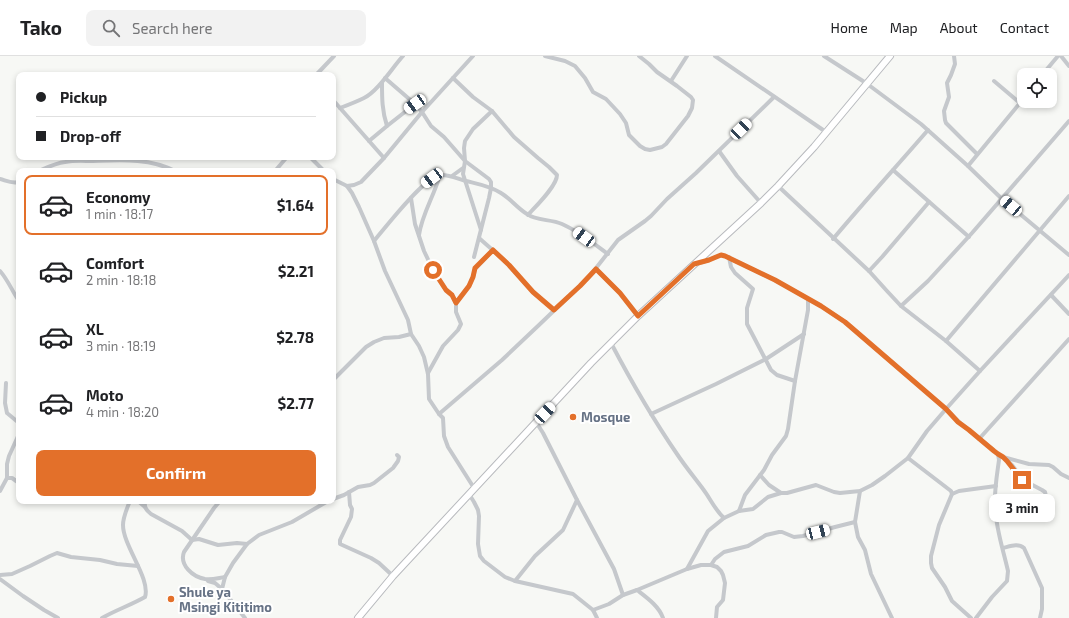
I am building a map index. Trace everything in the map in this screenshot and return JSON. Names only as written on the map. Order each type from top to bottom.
[{"type":"highway","points":[[358,618],[363,615],[393,576],[591,363],[638,316],[778,186],[814,147],[890,56]]},
{"type":"street","points":[[319,72],[334,56]]},
{"type":"street","points":[[340,108],[364,98],[374,90],[403,56]]},
{"type":"street","points":[[336,180],[348,186],[361,182],[384,158],[422,112],[473,56]]},
{"type":"street","points":[[545,56],[565,61],[575,66],[586,78],[593,92],[606,100],[620,114],[626,123],[629,135],[635,142],[645,149],[650,150],[662,147],[666,144],[688,116],[692,108],[693,100],[639,56]]},
{"type":"street","points":[[671,81],[687,56]]},
{"type":"street","points":[[715,56],[826,132]]},
{"type":"street","points":[[824,56],[866,83],[928,130],[1002,199],[1069,255]]},
{"type":"street","points":[[954,56],[955,64],[947,83],[949,97],[944,111],[945,120],[946,123],[977,154]]},
{"type":"street","points":[[1048,68],[1057,56]]},
{"type":"street","points":[[1061,56],[1069,66]]},
{"type":"street","points":[[453,78],[473,97],[492,111],[514,137],[549,167],[556,175],[555,182],[528,215]]},
{"type":"street","points":[[383,80],[415,104],[431,126],[444,137],[465,161],[489,179],[491,188],[474,257]]},
{"type":"street","points":[[383,80],[382,104],[383,114],[387,126]]},
{"type":"street","points":[[994,81],[1017,100]]},
{"type":"street","points":[[439,414],[502,360],[580,286],[596,269],[618,240],[645,221],[774,97]]},
{"type":"street","points":[[336,103],[384,158]]},
{"type":"street","points":[[369,141],[415,104]]},
{"type":"street","points":[[968,166],[1017,107]]},
{"type":"street","points":[[481,231],[463,174],[465,161],[464,148],[468,135],[492,111]]},
{"type":"street","points":[[901,306],[969,237],[1067,127],[1069,121]]},
{"type":"street","points":[[833,239],[928,130]]},
{"type":"street","points":[[719,150],[736,176],[761,203]]},
{"type":"street","points":[[46,168],[55,164],[66,162],[136,160],[168,168]]},
{"type":"street","points":[[278,168],[284,160]]},
{"type":"street","points":[[313,160],[321,168]]},
{"type":"street","points":[[452,176],[464,167]]},
{"type":"street","points":[[893,170],[969,237]]},
{"type":"street","points":[[374,242],[400,210],[425,183],[440,175],[452,176],[491,188],[506,196],[528,215],[534,218],[553,221],[566,226],[608,254]]},
{"type":"street","points":[[419,235],[427,208],[440,175]]},
{"type":"street","points":[[0,178],[16,183]]},
{"type":"street","points":[[348,186],[359,207],[385,271],[408,320],[411,334],[421,352],[428,374],[429,399],[443,418],[444,436],[448,447],[474,488]]},
{"type":"street","points":[[778,186],[869,271],[901,306],[946,341],[980,371]]},
{"type":"street","points":[[946,341],[1069,196]]},
{"type":"street","points":[[411,198],[414,210],[414,219],[424,251],[433,270],[446,290],[452,295],[456,303],[456,312],[461,324],[458,330],[443,346],[428,374]]},
{"type":"street","points":[[869,271],[929,202]]},
{"type":"street","points":[[479,238],[509,265],[533,292],[554,310]]},
{"type":"street","points":[[456,303],[469,286],[475,268],[493,250]]},
{"type":"street","points":[[694,264],[721,255],[728,257],[761,273],[821,306],[845,322],[946,409],[958,422],[1003,457],[1012,466],[1022,480],[1045,492],[1047,501]]},
{"type":"street","points":[[728,257],[731,267],[735,273],[753,290],[747,308],[747,324],[771,370],[777,375],[795,381]]},
{"type":"street","points":[[596,269],[620,293],[638,316]]},
{"type":"street","points":[[0,271],[6,278],[16,296]]},
{"type":"street","points":[[687,568],[708,531],[724,518],[739,511],[753,509],[768,497],[816,485],[840,493],[860,491],[885,476],[908,458],[927,431],[946,409],[1069,274]]},
{"type":"street","points":[[1051,295],[1069,314]]},
{"type":"street","points":[[739,511],[745,495],[760,475],[772,454],[786,436],[808,310],[808,299]]},
{"type":"street","points":[[336,377],[366,347],[374,342],[384,338],[399,337],[411,334]]},
{"type":"street","points":[[651,414],[716,384],[766,358],[804,334]]},
{"type":"street","points":[[979,439],[1069,339]]},
{"type":"street","points":[[611,343],[622,365],[651,414],[678,456],[724,518]]},
{"type":"street","points":[[6,383],[5,403],[7,413],[16,420]]},
{"type":"street","points":[[536,422],[614,569],[624,594]]},
{"type":"street","points":[[0,491],[7,478],[7,464],[16,441]]},
{"type":"street","points":[[979,617],[992,597],[1008,578],[1008,571],[997,527],[994,505],[999,460],[998,454]]},
{"type":"street","points":[[336,498],[358,487],[370,485],[378,480],[396,464],[399,459],[397,455]]},
{"type":"street","points":[[1003,457],[1029,464],[1049,465],[1060,474],[1069,478]]},
{"type":"street","points":[[908,458],[951,491],[952,494],[939,525],[930,562],[932,568],[952,601],[971,618]]},
{"type":"street","points":[[760,475],[769,485],[781,493]]},
{"type":"street","points":[[7,478],[12,478],[16,481]]},
{"type":"street","points":[[952,494],[996,486]]},
{"type":"street","points":[[860,491],[855,522],[858,537],[865,550],[871,574],[892,618]]},
{"type":"street","points":[[349,492],[350,505],[352,509],[351,517],[340,540],[340,544],[371,558],[393,576]]},
{"type":"street","points":[[469,494],[478,510],[478,544],[480,556],[484,561],[516,581],[573,594],[594,610],[598,618]]},
{"type":"street","points":[[516,581],[535,556],[563,530],[577,500]]},
{"type":"street","points":[[102,618],[120,608],[133,604],[145,596],[147,591],[123,528],[123,523],[129,504]]},
{"type":"street","points":[[142,504],[151,514],[182,531],[192,540]]},
{"type":"street","points":[[217,504],[184,552],[182,556],[183,561],[188,570],[199,577],[215,583],[222,589],[245,618]]},
{"type":"street","points":[[222,589],[225,577],[231,566],[247,544],[259,535],[292,522],[323,504]]},
{"type":"street","points":[[711,565],[715,559],[724,552],[748,546],[766,536],[779,532],[794,537],[803,536],[835,526],[855,522]]},
{"type":"street","points":[[192,540],[199,539],[218,545],[237,543],[247,544]]},
{"type":"street","points":[[1003,548],[1017,545],[1024,548],[1042,588],[1042,609],[1040,618]]},
{"type":"street","points":[[0,575],[12,574],[57,553],[117,564],[138,566]]},
{"type":"street","points":[[594,610],[609,604],[624,594],[637,590],[687,568],[701,564],[716,567],[723,575],[725,583],[723,600],[717,606],[716,618]]},
{"type":"street","points":[[206,580],[225,577]]},
{"type":"street","points":[[0,579],[23,596],[58,618]]},
{"type":"street","points":[[637,590],[660,612],[663,618]]},
{"type":"place","name":"Mosque","points":[[573,417]]},
{"type":"place","name":"Shule ya Msingi Kititimo","points":[[171,599]]},
{"type":"route","points":[[433,270],[446,290],[452,295],[456,303],[469,286],[475,268],[493,250],[509,265],[533,292],[554,310],[596,269],[620,293],[638,316],[694,264],[721,255],[725,256],[775,280],[821,306],[845,322],[946,409],[958,422],[1003,457],[1012,466],[1022,480]]}]
